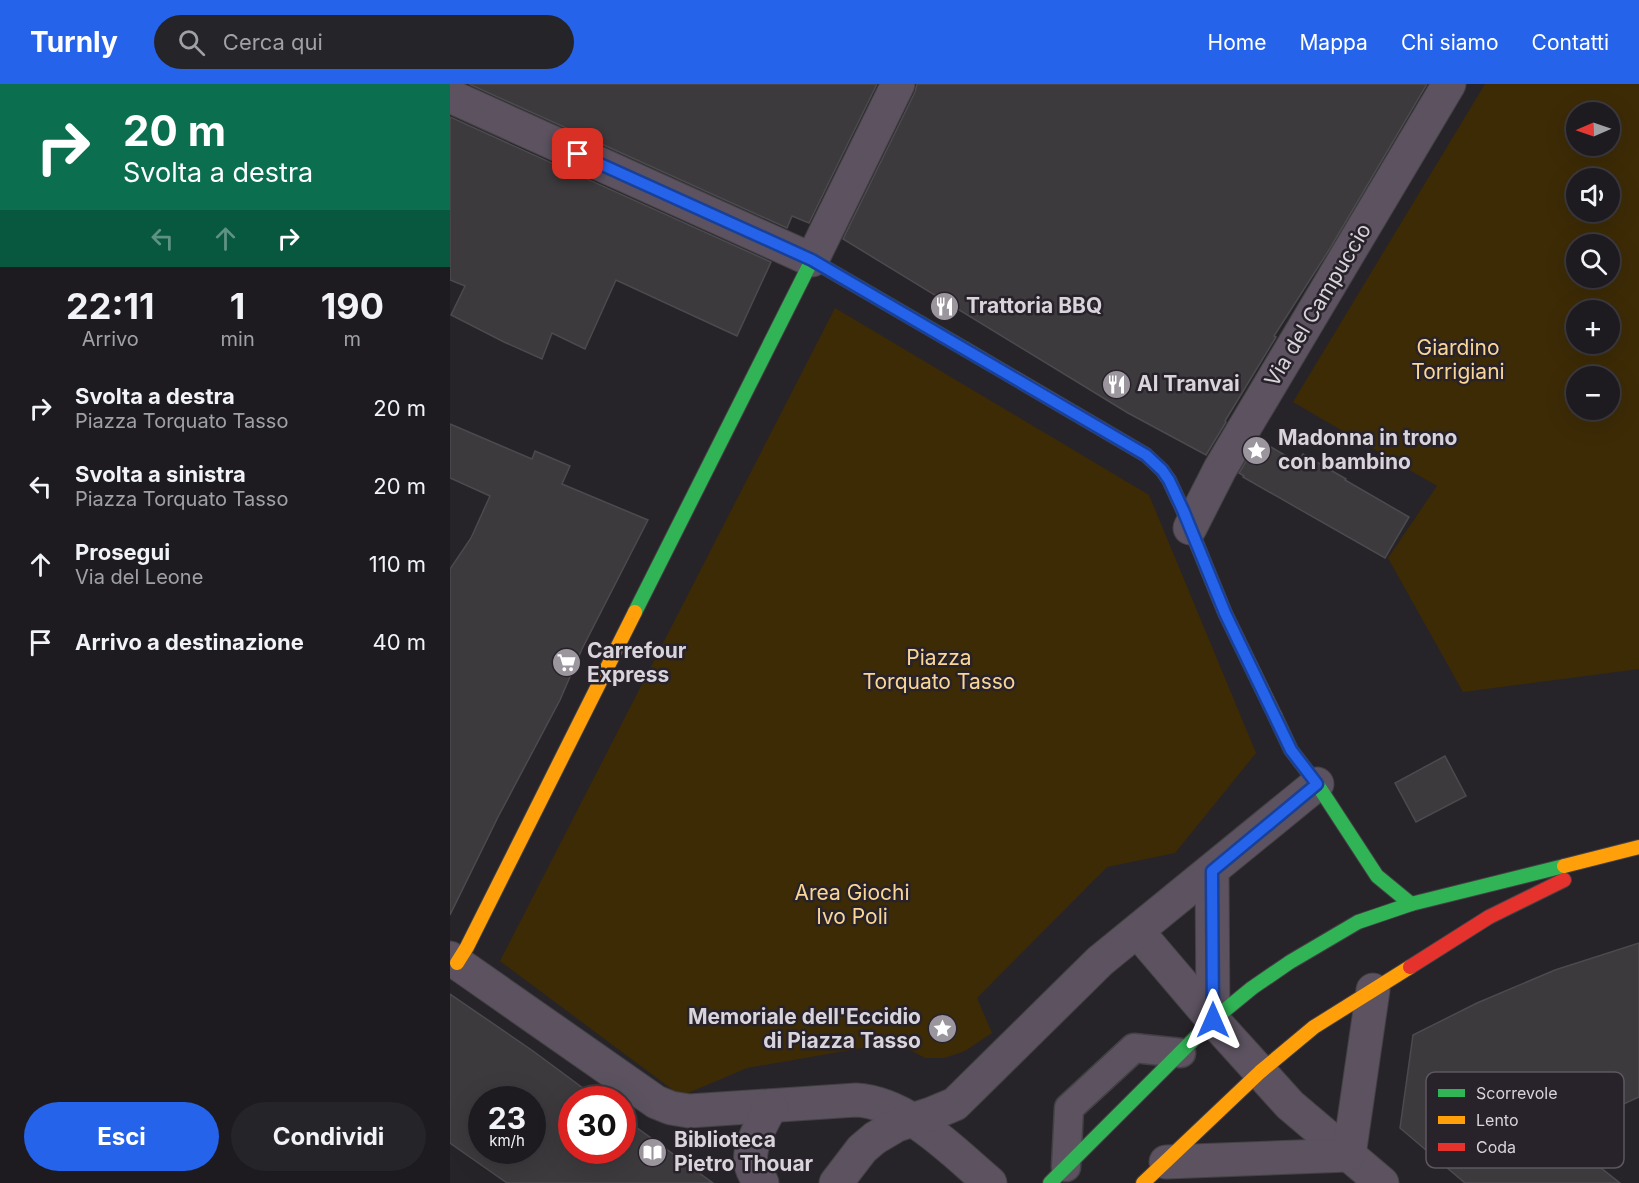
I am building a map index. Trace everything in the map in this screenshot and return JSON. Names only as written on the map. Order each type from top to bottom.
[{"type":"street","points":[[898,84],[467,947],[453,961],[656,1102],[671,1108],[689,1111],[870,1101],[913,1120],[990,1183]]},
{"type":"street","name":"Via del Campuccio","points":[[1190,528],[1220,469],[1449,84]]},
{"type":"street","points":[[450,96],[812,260],[1146,455],[1169,480],[1225,613],[1291,750],[1317,784],[1377,876],[1411,904]]},
{"type":"street","points":[[836,1183],[868,1143],[886,1130],[956,1104],[1100,961],[1317,784]]},
{"type":"street","points":[[1058,1175],[1213,1020],[1252,988],[1290,962],[1358,922],[1411,904],[1639,847]]},
{"type":"street","points":[[1155,1172],[1260,1072],[1314,1027],[1489,917],[1622,851]]},
{"type":"street","points":[[1212,871],[1213,1020]]},
{"type":"street","points":[[1138,932],[1290,1105],[1382,1183]]},
{"type":"street","points":[[1349,1155],[1373,990]]},
{"type":"street","points":[[762,1183],[753,1174],[750,1161],[751,1152],[752,1144],[771,1106]]},
{"type":"street","points":[[1155,1172],[1349,1155]]},
{"type":"lane","points":[[1058,1175],[1069,1108],[1134,1048],[1181,1053]]},
{"type":"green space","name":"Giardino Torrigiani","points":[[1485,84],[1639,84],[1639,669],[1463,692],[1388,558],[1437,486],[1293,402]]},
{"type":"green space","name":"Piazza Torquato Tasso","points":[[835,308],[1149,495],[1256,753],[1175,853],[1107,867],[977,998],[992,1033],[965,1051],[944,1058],[925,1058],[896,1042],[747,1068],[681,1096],[500,961]]},
{"type":"building","points":[[469,84],[877,84],[809,223],[792,216],[787,228]]},
{"type":"building","points":[[917,84],[1427,84],[1329,250],[1274,336],[1276,337],[1206,455],[1128,413],[843,239]]},
{"type":"building","points":[[450,117],[771,262],[737,336],[616,280],[585,349],[552,333],[542,359],[451,315],[465,286],[450,280]]},
{"type":"building","points":[[450,424],[532,459],[535,451],[570,466],[562,484],[648,520],[582,649],[560,700],[498,817],[450,915],[450,569],[471,538],[490,496],[450,478]]},
{"type":"building","points":[[1259,440],[1298,463],[1303,454],[1409,517],[1385,558],[1243,477],[1239,473]]},
{"type":"building","points":[[1445,756],[1466,796],[1416,822],[1395,783]]},
{"type":"building","points":[[1639,943],[1639,1097],[1624,1104],[1624,1072],[1426,1072],[1426,1150],[1400,1128],[1413,1035],[1477,1003],[1555,970]]},
{"type":"building","points":[[450,994],[580,1086],[558,1086],[558,1164],[636,1164],[636,1127],[713,1183],[507,1183],[480,1164],[546,1164],[546,1086],[468,1086],[468,1156],[450,1143]]},
{"type":"building","points":[[1447,1168],[1601,1168],[1620,1183],[1465,1183]]},
{"type":"traffic: fast","points":[[635,612],[812,260],[965,349]]},
{"type":"traffic: fast","points":[[1275,716],[1291,750],[1317,784],[1377,876],[1411,904]]},
{"type":"traffic: fast","points":[[1050,1183],[1213,1020],[1252,988],[1290,962],[1358,922],[1411,904],[1564,866]]},
{"type":"traffic: slow","points":[[965,349],[1146,455],[1162,470],[1183,510],[1225,613],[1275,716]]},
{"type":"traffic: slow","points":[[457,963],[635,612]]},
{"type":"traffic: slow","points":[[1564,866],[1639,847]]},
{"type":"traffic: slow","points":[[1143,1183],[1260,1072],[1314,1027],[1410,967]]},
{"type":"traffic: jam","points":[[1410,967],[1489,917],[1564,880]]},
{"type":"place","name":"Trattoria BBQ","points":[[945,306]]},
{"type":"place","name":"Al Tranvai","points":[[1116,384]]},
{"type":"place","name":"Madonna in trono con bambino","points":[[1257,450]]},
{"type":"place","name":"Carrefour Express","points":[[566,663]]},
{"type":"place","name":"Memoriale dell'Eccidio di Piazza Tasso","points":[[942,1029]]},
{"type":"place","name":"Biblioteca Pietro Thouar","points":[[653,1152]]},
{"type":"route","points":[[578,154],[812,260],[1146,455],[1162,470],[1183,510],[1225,613],[1291,750],[1317,784],[1212,871],[1213,1020]]},
{"type":"park label","name":"Area Giochi Ivo Poli","points":[[852,905]]}]
